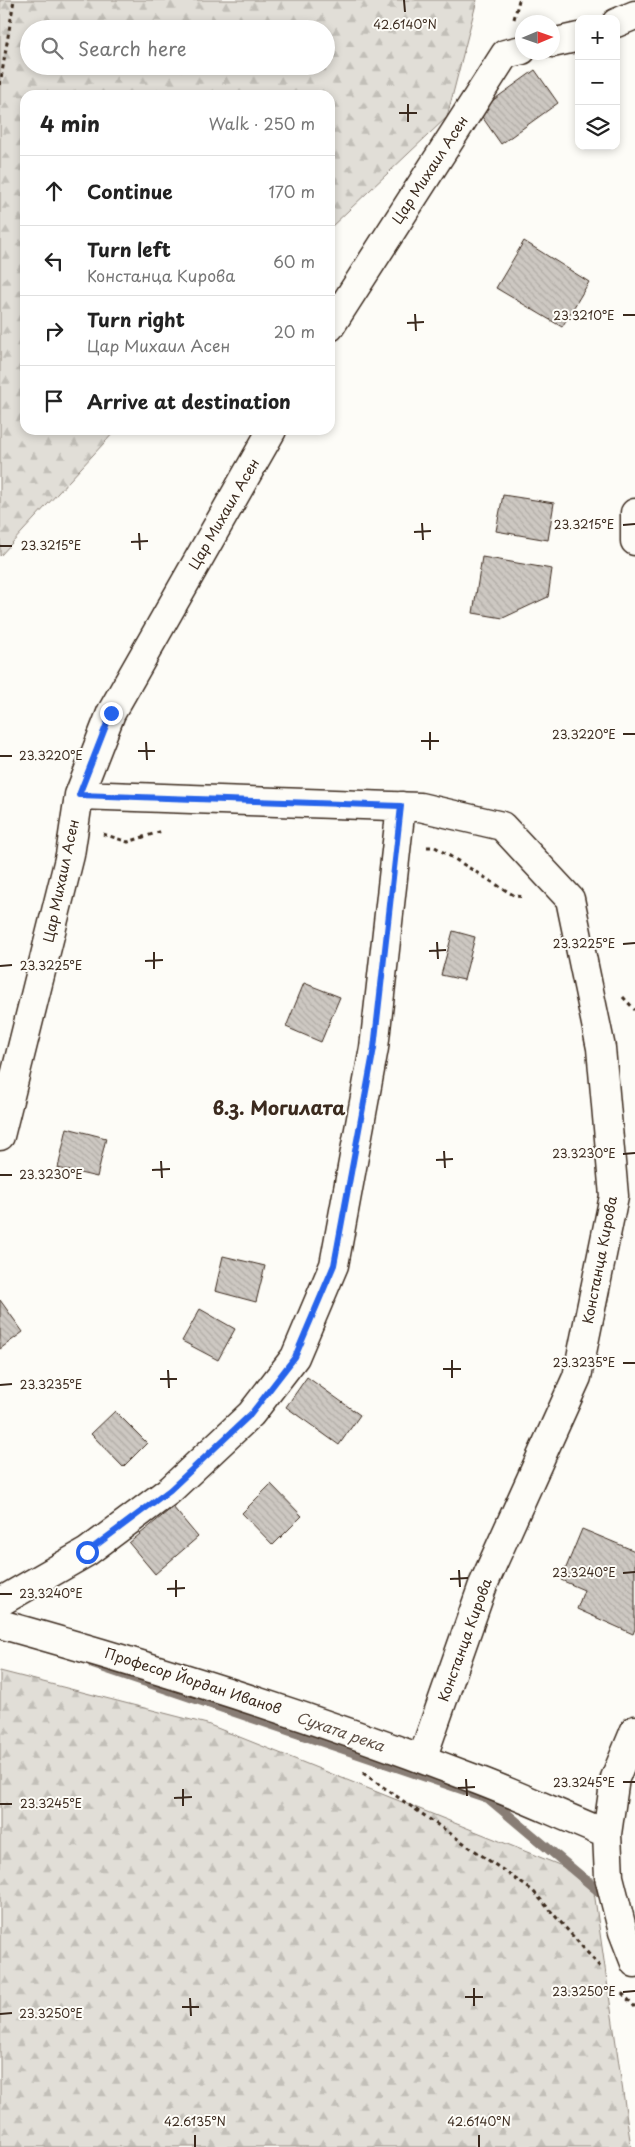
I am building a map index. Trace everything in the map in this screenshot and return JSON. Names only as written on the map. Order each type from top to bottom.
[{"type":"street","points":[[620,21],[635,15]]},
{"type":"street","points":[[560,41],[575,38]]},
{"type":"street","name":"Цар Михаил Асен","points":[[335,319],[505,54],[515,52]]},
{"type":"street","name":"Цар Михаил Асен","points":[[0,1136],[70,856],[79,795],[111,713],[269,435]]},
{"type":"street","points":[[635,513],[635,541]]},
{"type":"street","name":"Констанца Кирова","points":[[79,795],[420,807],[502,826],[570,899],[601,1048],[614,1196],[577,1377],[483,1585],[422,1760]]},
{"type":"street","points":[[0,1602],[87,1552],[170,1490],[251,1414],[295,1357],[334,1265],[374,1048],[401,806]]},
{"type":"street","name":"Професор Йордан Иванов","points":[[0,1624],[127,1659],[311,1719],[468,1776],[607,1834]]},
{"type":"street","points":[[635,1730],[615,1778],[607,1834],[609,1878],[623,1932],[635,1963]]},
{"type":"street","points":[[609,1878],[635,1890]]},
{"type":"path","points":[[0,85],[14,0]]},
{"type":"path","points":[[361,1771],[533,1891],[603,1971]]},
{"type":"path","points":[[616,1985],[635,2007]]},
{"type":"green space","points":[[0,0],[477,0],[447,117],[335,223],[335,90],[20,90],[20,435],[111,435],[0,556]]},
{"type":"green space","points":[[0,1671],[207,1724],[592,1878],[631,2147],[0,2147]]},
{"type":"building","points":[[535,70],[558,103],[501,144],[478,111]]},
{"type":"building","points":[[524,241],[589,282],[562,327],[496,288]]},
{"type":"building","points":[[503,495],[554,503],[548,540],[496,531]]},
{"type":"building","points":[[482,557],[552,569],[548,597],[503,618],[473,613]]},
{"type":"building","points":[[453,931],[475,937],[464,980],[441,975]]},
{"type":"building","points":[[304,983],[340,997],[321,1042],[286,1027]]},
{"type":"building","points":[[67,1128],[106,1138],[97,1177],[58,1168]]},
{"type":"building","points":[[223,1256],[265,1266],[256,1302],[215,1291]]},
{"type":"building","points":[[0,1300],[23,1332],[0,1349]]},
{"type":"building","points":[[200,1309],[235,1329],[218,1360],[182,1341]]},
{"type":"building","points":[[307,1377],[360,1415],[339,1445],[286,1407]]},
{"type":"building","points":[[115,1411],[147,1443],[123,1467],[91,1434]]},
{"type":"building","points":[[271,1484],[302,1516],[273,1545],[242,1513]]},
{"type":"building","points":[[173,1507],[198,1537],[155,1574],[129,1543]]},
{"type":"building","points":[[582,1529],[635,1551],[635,1629],[633,1634],[577,1609],[584,1590],[561,1580]]},
{"type":"waterway","name":"Сухата река","points":[[93,1664],[488,1798],[608,1899]]},
{"type":"district","name":"в.з. Могилата","points":[[279,1108]]},
{"type":"route","points":[[87,1552],[170,1490],[251,1414],[295,1357],[334,1265],[374,1048],[401,806],[79,795],[111,713]]}]
